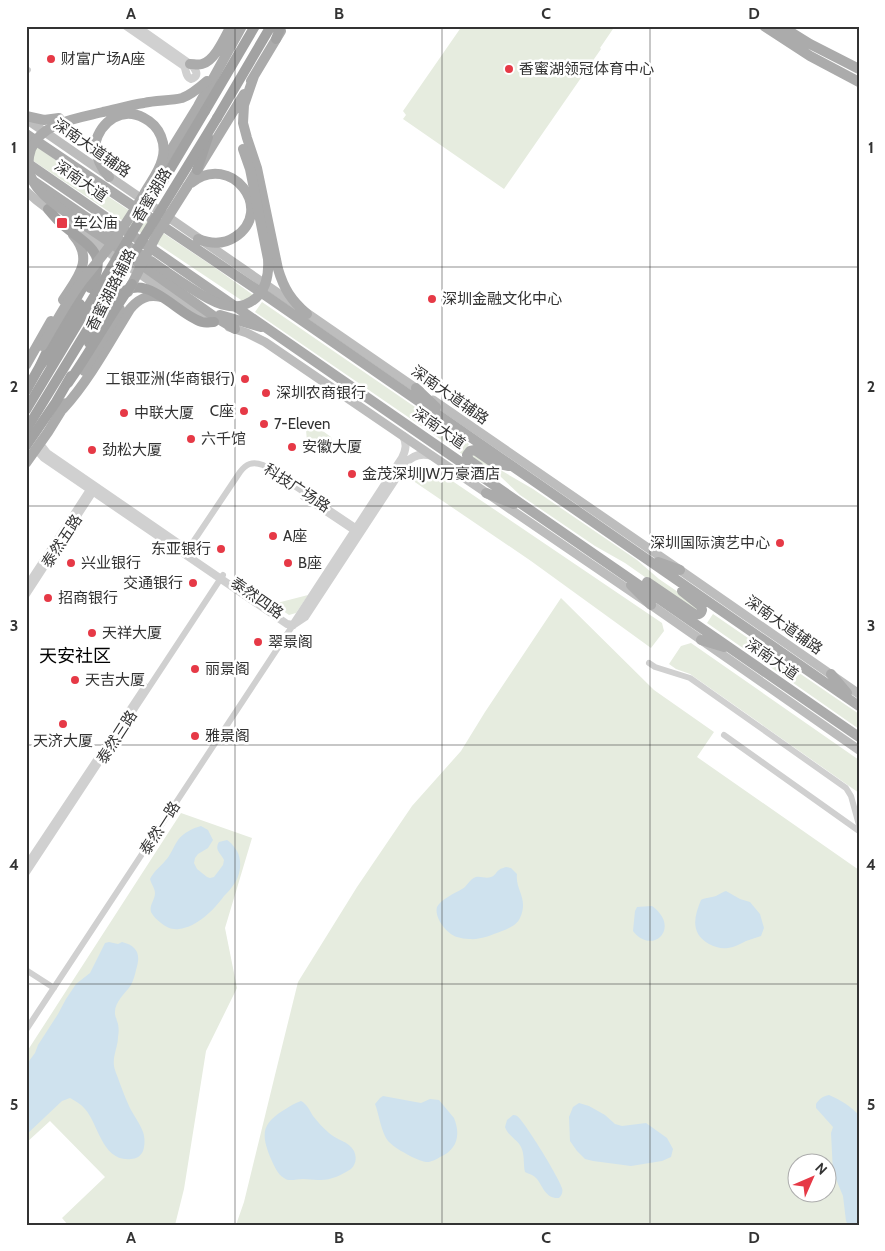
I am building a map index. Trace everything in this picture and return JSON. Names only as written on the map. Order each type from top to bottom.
[{"type":"highway","name":"香蜜湖路","points":[[26,410],[202,108],[255,26]]},
{"type":"highway","name":"香蜜湖路","points":[[26,430],[210,129],[222,120],[272,26]]},
{"type":"highway","points":[[276,39],[282,26]]},
{"type":"highway","points":[[197,170],[210,129]]},
{"type":"highway","points":[[40,366],[54,348],[80,304],[96,275],[98,264],[97,258],[86,242],[64,226],[48,209]]},
{"type":"highway","points":[[26,391],[50,344],[97,262]]},
{"type":"highway","points":[[34,446],[43,423],[83,362],[111,314],[132,284]]},
{"type":"highway","points":[[68,383],[79,360],[116,298],[126,290],[144,288],[165,298],[196,319],[208,323],[214,322]]},
{"type":"main road","points":[[190,64],[201,65],[210,61],[231,26]]},
{"type":"main road","name":"香蜜湖路辅路","points":[[26,372],[77,288],[122,230],[159,169],[202,108],[242,26]]},
{"type":"main road","points":[[764,26],[810,56],[859,82]]},
{"type":"main road","points":[[781,26],[810,44],[859,69]]},
{"type":"main road","name":"香蜜湖路辅路","points":[[26,463],[34,446],[63,409],[113,322],[156,236],[197,170],[222,120],[244,94],[276,39]]},
{"type":"main road","points":[[224,60],[207,81],[192,93],[181,98],[145,102],[65,122],[43,133],[34,144],[28,168],[34,184],[49,201],[235,329]]},
{"type":"main road","points":[[26,176],[199,294],[225,306],[232,307],[248,304],[259,295],[266,283],[268,269],[268,259],[247,148],[243,113],[254,76]]},
{"type":"main road","points":[[26,118],[44,120],[59,118],[143,97],[182,92],[193,89],[207,81]]},
{"type":"main road","points":[[244,94],[238,124],[240,141],[247,148],[257,168],[278,269],[286,290],[291,298],[307,314]]},
{"type":"main road","points":[[109,177],[96,156],[95,144],[97,137],[103,127],[112,119],[129,114],[143,117],[156,127],[160,134],[164,150],[159,169]]},
{"type":"main road","name":"深南大道辅路","points":[[26,118],[198,239],[831,674]]},
{"type":"main road","name":"深南大道","points":[[26,134],[265,295],[646,559],[858,701]]},
{"type":"main road","name":"深南大道","points":[[26,162],[859,737]]},
{"type":"main road","points":[[187,187],[203,175],[224,174],[236,180],[242,186],[247,192],[251,206],[251,214],[247,225],[232,239],[219,243],[198,239]]},
{"type":"main road","points":[[26,191],[48,209],[195,312],[214,322],[265,342],[859,750]]},
{"type":"main road","points":[[26,365],[83,267],[82,248],[75,237],[64,226]]},
{"type":"main road","points":[[63,409],[86,381],[135,303],[140,299],[151,296],[165,298]]},
{"type":"main road","points":[[199,305],[224,317],[260,327],[276,334]]},
{"type":"main road","points":[[416,388],[460,430]]},
{"type":"main road","points":[[508,494],[491,476],[469,460],[468,453],[474,450],[494,463],[516,469]]},
{"type":"main road","points":[[486,493],[530,509]]},
{"type":"main road","points":[[646,559],[680,570]]},
{"type":"main road","points":[[619,571],[641,578],[694,614],[700,613],[702,609],[700,605],[681,591],[660,568]]},
{"type":"main road","points":[[619,571],[651,606]]},
{"type":"main road","points":[[701,640],[732,649]]},
{"type":"main road","points":[[831,674],[858,701]]},
{"type":"street","points":[[126,26],[184,66],[187,75],[191,79],[195,77],[195,69],[190,64],[136,26]]},
{"type":"street","name":"泰然一路","points":[[26,1030],[293,625],[305,617],[404,454],[406,444],[403,436]]},
{"type":"street","name":"泰然四路","points":[[34,446],[44,458],[94,488],[220,576],[289,620],[293,625]]},
{"type":"street","name":"泰然一路","points":[[358,531],[409,460],[419,455],[433,457]]},
{"type":"street","name":"科技广场路","points":[[188,553],[245,472],[253,467],[264,471],[358,531]]},
{"type":"street","name":"泰然五路","points":[[26,586],[94,488]]},
{"type":"street","name":"泰然五路","points":[[26,596],[94,488]]},
{"type":"street","name":"泰然三路","points":[[26,865],[220,576]]},
{"type":"street","name":"泰然三路","points":[[26,874],[220,576]]},
{"type":"street","points":[[649,663],[655,667],[690,678],[846,788],[851,796],[859,825]]},
{"type":"street","points":[[724,735],[859,831]]},
{"type":"street","points":[[26,970],[54,988]]},
{"type":"shaded area","name":"香蜜湖领冠体育中心","points":[[462,26],[615,26],[504,189],[403,119],[406,115],[403,111]]},
{"type":"shaded area","points":[[26,139],[256,297],[250,306],[26,156]]},
{"type":"shaded area","points":[[262,302],[469,444],[464,453],[462,454],[255,312]]},
{"type":"shaded area","points":[[316,426],[331,437],[332,440],[323,453],[316,450],[307,454],[306,430]]},
{"type":"shaded area","points":[[473,454],[533,489],[637,560],[659,579],[697,605],[696,610],[692,610],[625,563],[595,546],[520,495],[501,477],[474,458]]},
{"type":"shaded area","points":[[415,466],[426,466],[439,472],[662,623],[664,631],[651,648],[531,561],[403,474]]},
{"type":"shaded area","points":[[308,595],[296,613],[289,615],[273,604]]},
{"type":"shaded area","points":[[561,598],[654,690],[714,732],[697,757],[859,870],[859,1225],[236,1225],[244,1202],[298,982],[357,887],[412,806],[461,751]]},
{"type":"shaded area","points":[[713,614],[859,714],[859,729],[707,623]]},
{"type":"shaded area","points":[[691,643],[859,760],[859,793],[690,674],[676,669],[669,664],[681,646]]},
{"type":"shaded area","points":[[181,813],[252,838],[225,928],[237,988],[206,1051],[184,1189],[175,1225],[68,1225],[62,1218],[105,1177],[50,1121],[26,1143],[26,1053]]},
{"type":"water","points":[[201,826],[208,830],[213,840],[208,848],[195,858],[194,863],[197,869],[207,877],[214,877],[223,865],[224,860],[218,849],[219,842],[227,840],[233,845],[239,855],[239,875],[235,883],[215,907],[204,917],[186,928],[172,929],[160,922],[151,912],[155,893],[150,879],[167,859],[180,837],[188,831]]},
{"type":"water","points":[[511,868],[517,874],[523,905],[517,923],[502,931],[478,939],[457,937],[449,933],[437,916],[439,904],[464,888],[474,878],[494,876],[500,869]]},
{"type":"water","points":[[726,891],[750,902],[760,914],[764,928],[761,936],[733,947],[718,948],[703,940],[699,935],[696,930],[695,918],[701,900]]},
{"type":"water","points":[[652,906],[661,914],[664,930],[661,936],[655,940],[648,941],[633,931],[635,911],[637,907]]},
{"type":"water","points":[[122,942],[132,946],[138,956],[131,985],[118,1002],[115,1010],[119,1031],[114,1057],[115,1071],[144,1137],[142,1153],[133,1159],[121,1158],[107,1149],[85,1109],[70,1098],[62,1101],[26,1135],[26,1065],[76,984],[90,973],[105,943],[118,944]]},
{"type":"water","points":[[829,1095],[837,1099],[859,1115],[859,1225],[848,1225],[846,1221],[843,1196],[838,1184],[838,1154],[832,1154],[831,1133],[833,1127],[816,1108],[816,1104]]},
{"type":"water","points":[[383,1096],[421,1103],[430,1099],[439,1100],[454,1118],[456,1124],[457,1136],[454,1146],[446,1154],[429,1162],[414,1158],[396,1147],[386,1137],[375,1104]]},
{"type":"water","points":[[301,1101],[327,1131],[352,1148],[356,1161],[351,1169],[327,1180],[288,1180],[278,1172],[268,1151],[265,1131],[267,1125],[276,1115]]},
{"type":"water","points":[[579,1103],[605,1115],[615,1124],[622,1126],[646,1123],[667,1138],[673,1149],[671,1157],[662,1161],[631,1166],[585,1159],[570,1141],[569,1117],[573,1107]]},
{"type":"water","points":[[516,1115],[526,1127],[560,1182],[562,1193],[559,1198],[548,1195],[536,1178],[525,1172],[521,1147],[505,1127],[507,1120]]},
{"type":"place","name":"财富广场A座","points":[[51,59]]},
{"type":"place","name":"香蜜湖领冠体育中心","points":[[509,69]]},
{"type":"place","name":"车公庙","points":[[62,223]]},
{"type":"place","name":"深圳金融文化中心","points":[[432,299]]},
{"type":"place","name":"工银亚洲(华商银行)","points":[[245,379]]},
{"type":"place","name":"深圳农商银行","points":[[266,393]]},
{"type":"place","name":"C座","points":[[244,411]]},
{"type":"place","name":"中联大厦","points":[[124,413]]},
{"type":"place","name":"7-Eleven","points":[[264,424]]},
{"type":"place","name":"六千馆","points":[[191,439]]},
{"type":"place","name":"安徽大厦","points":[[292,447]]},
{"type":"place","name":"劲松大厦","points":[[92,450]]},
{"type":"place","name":"金茂深圳JW万豪酒店","points":[[352,474]]},
{"type":"place","name":"A座","points":[[273,536]]},
{"type":"place","name":"深圳国际演艺中心","points":[[780,543]]},
{"type":"place","name":"东亚银行","points":[[221,549]]},
{"type":"place","name":"兴业银行","points":[[71,563]]},
{"type":"place","name":"B座","points":[[288,563]]},
{"type":"place","name":"交通银行","points":[[193,583]]},
{"type":"place","name":"招商银行","points":[[48,598]]},
{"type":"place","name":"天祥大厦","points":[[92,633]]},
{"type":"place","name":"翠景阁","points":[[258,642]]},
{"type":"place","name":"丽景阁","points":[[195,669]]},
{"type":"place","name":"天吉大厦","points":[[75,680]]},
{"type":"place","name":"天济大厦","points":[[63,724]]},
{"type":"place","name":"雅景阁","points":[[195,736]]},
{"type":"district","name":"天安社区","points":[[75,656]]}]
